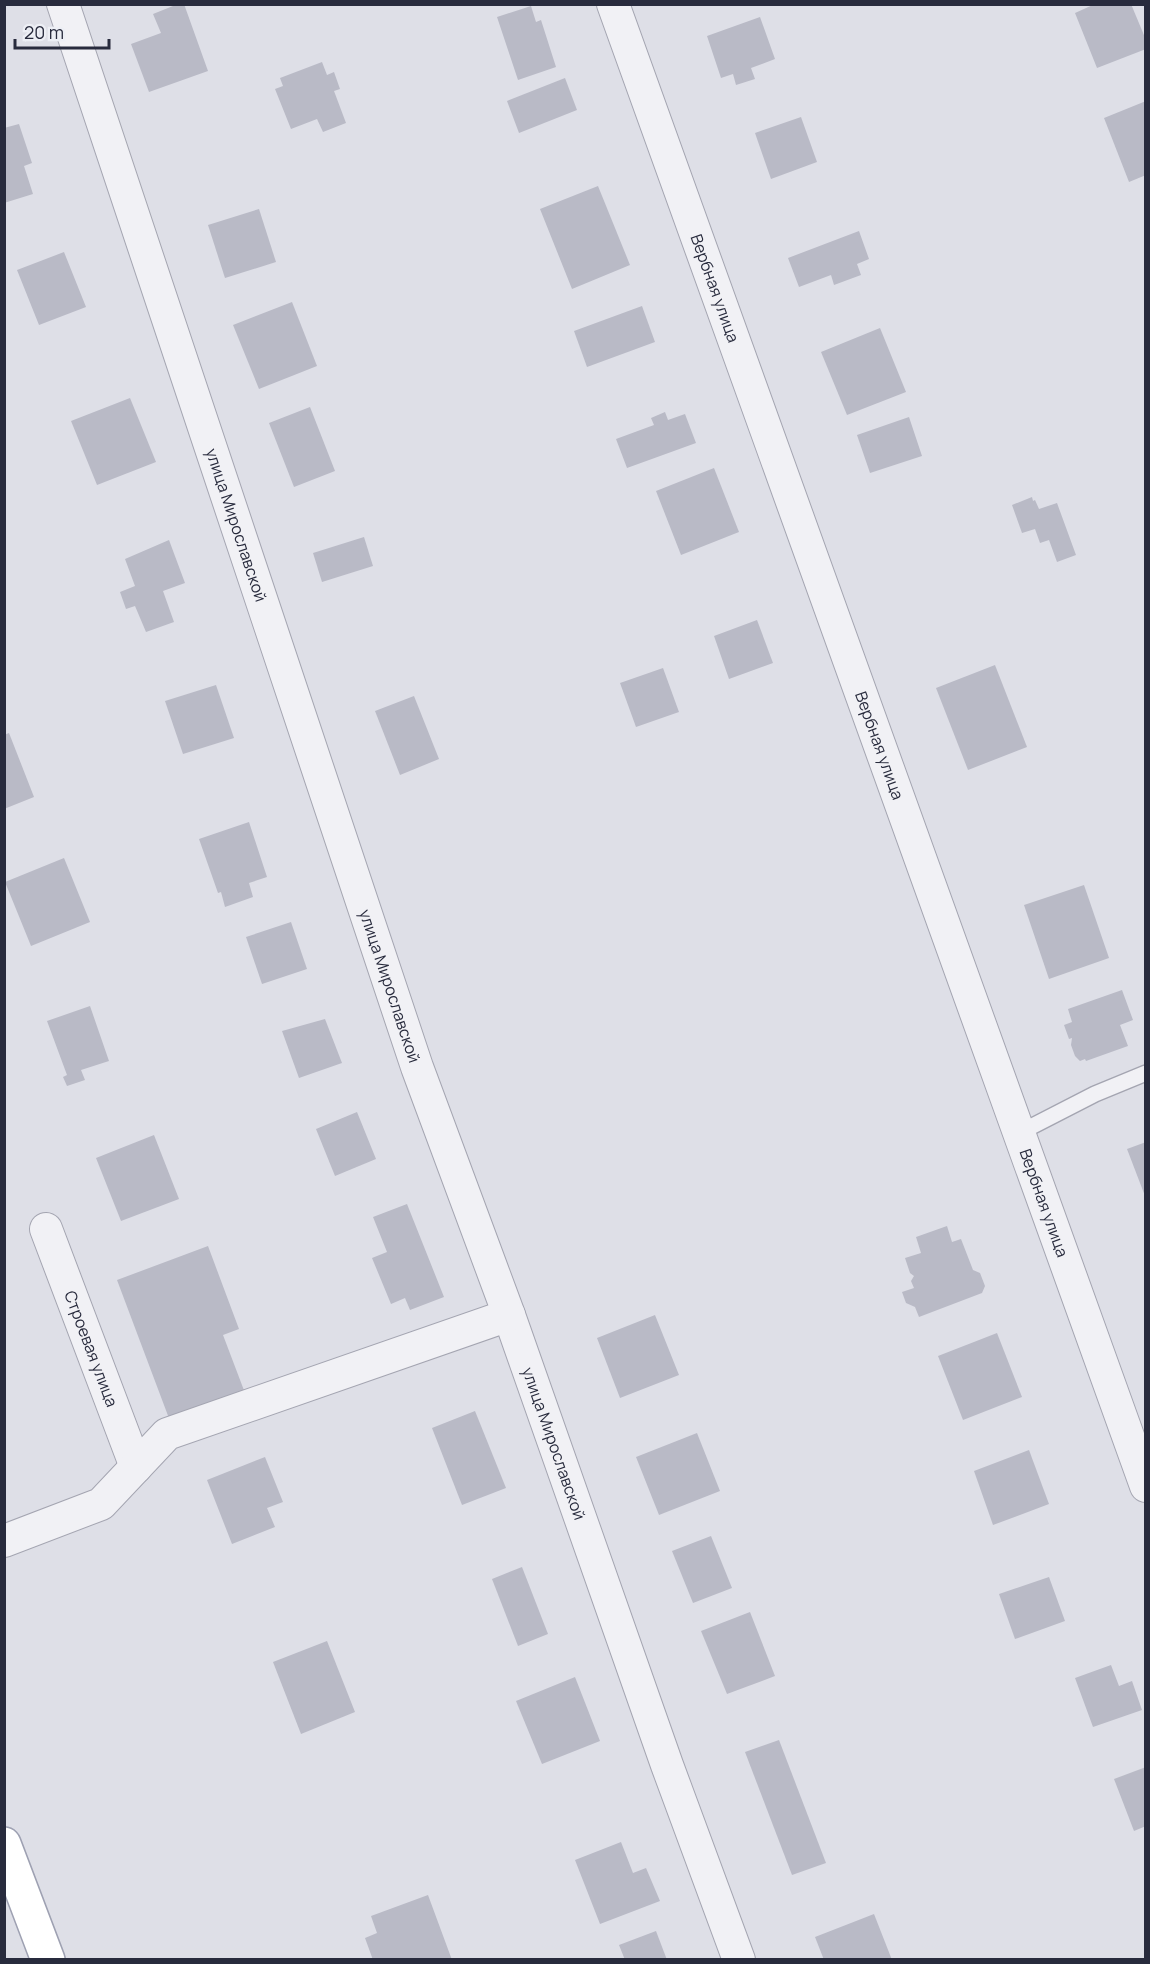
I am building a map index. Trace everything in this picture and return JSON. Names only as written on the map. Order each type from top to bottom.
[{"type":"main road","points":[[4,1844],[48,1959]]},
{"type":"street","name":"улица Мирославской","points":[[63,4],[417,1067],[509,1316],[667,1765],[739,1959]]},
{"type":"street","name":"Вербная улица","points":[[613,4],[1146,1486]]},
{"type":"street","name":"Строевая улица","points":[[46,1229],[136,1467]]},
{"type":"street","points":[[4,1540],[101,1504],[166,1434],[509,1316]]},
{"type":"lane","points":[[1019,1133],[1095,1094],[1146,1072]]},
{"type":"building","points":[[178,4],[184,4],[208,71],[149,92],[131,44],[161,33],[153,14]]},
{"type":"building","points":[[1095,4],[1131,4],[1146,40],[1146,49],[1097,68],[1075,13]]},
{"type":"building","points":[[531,6],[536,22],[541,20],[556,67],[518,80],[497,17]]},
{"type":"building","points":[[760,17],[775,59],[751,68],[755,79],[736,85],[733,74],[721,78],[707,36]]},
{"type":"building","points":[[322,62],[327,75],[334,72],[340,89],[334,91],[346,123],[323,132],[317,119],[291,129],[275,89],[283,86],[280,78]]},
{"type":"building","points":[[565,78],[577,110],[519,133],[507,101]]},
{"type":"building","points":[[1146,101],[1146,175],[1129,182],[1104,118]]},
{"type":"building","points":[[801,117],[817,162],[771,179],[755,133]]},
{"type":"building","points":[[19,124],[32,163],[24,166],[33,194],[4,203],[4,128]]},
{"type":"building","points":[[598,186],[630,265],[572,289],[540,209]]},
{"type":"building","points":[[259,209],[276,262],[225,278],[208,225]]},
{"type":"building","points":[[859,231],[869,259],[857,264],[861,275],[834,285],[831,275],[799,287],[788,258]]},
{"type":"building","points":[[64,252],[86,307],[39,325],[17,270]]},
{"type":"building","points":[[292,302],[317,366],[259,389],[233,325]]},
{"type":"building","points":[[642,306],[655,342],[587,367],[574,331]]},
{"type":"building","points":[[880,328],[906,392],[847,415],[821,352]]},
{"type":"building","points":[[130,398],[156,462],[97,485],[71,421]]},
{"type":"building","points":[[310,407],[335,471],[294,487],[269,423]]},
{"type":"building","points":[[665,412],[668,420],[685,414],[696,443],[627,468],[616,439],[654,425],[651,418]]},
{"type":"building","points":[[909,417],[922,456],[870,473],[857,435]]},
{"type":"building","points":[[714,468],[739,532],[681,555],[656,491]]},
{"type":"building","points":[[1032,497],[1039,509],[1057,503],[1076,555],[1057,562],[1049,540],[1040,543],[1035,529],[1022,533],[1012,505]]},
{"type":"building","points":[[364,537],[373,566],[322,582],[313,553]]},
{"type":"building","points":[[169,540],[185,583],[163,591],[174,622],[146,632],[135,606],[126,609],[120,592],[135,586],[125,559]]},
{"type":"building","points":[[757,620],[773,663],[729,679],[714,636]]},
{"type":"building","points":[[995,665],[1027,747],[968,770],[936,688]]},
{"type":"building","points":[[663,668],[679,712],[636,727],[620,683]]},
{"type":"building","points":[[216,685],[234,738],[183,754],[165,701]]},
{"type":"building","points":[[414,696],[439,759],[400,775],[375,711]]},
{"type":"building","points":[[9,733],[34,797],[4,809],[4,735]]},
{"type":"building","points":[[249,822],[267,877],[249,883],[253,897],[225,907],[199,839]]},
{"type":"building","points":[[64,858],[90,922],[31,946],[5,882]]},
{"type":"building","points":[[1084,885],[1109,958],[1049,979],[1024,905]]},
{"type":"building","points":[[291,922],[307,969],[262,984],[246,937]]},
{"type":"building","points":[[1122,990],[1133,1020],[1120,1025],[1128,1046],[1080,1061],[1075,1056],[1071,1045],[1072,1038],[1069,1039],[1064,1025],[1072,1022],[1068,1009]]},
{"type":"building","points":[[90,1006],[109,1061],[81,1070],[85,1080],[67,1086],[63,1077],[67,1075],[47,1021]]},
{"type":"building","points":[[325,1019],[342,1063],[299,1078],[282,1031]]},
{"type":"building","points":[[357,1112],[376,1159],[335,1176],[316,1129]]},
{"type":"building","points":[[154,1135],[179,1199],[121,1221],[96,1158]]},
{"type":"building","points":[[1146,1142],[1146,1196],[1145,1196],[1127,1149]]},
{"type":"building","points":[[407,1204],[444,1297],[410,1310],[405,1298],[391,1304],[372,1258],[387,1252],[373,1217]]},
{"type":"building","points":[[947,1226],[952,1242],[961,1239],[973,1270],[980,1273],[985,1286],[982,1293],[919,1317],[915,1307],[906,1303],[902,1292],[914,1288],[911,1281],[914,1276],[910,1273],[905,1258],[921,1253],[916,1237]]},
{"type":"building","points":[[208,1246],[239,1329],[223,1335],[245,1393],[170,1421],[117,1280]]},
{"type":"building","points":[[655,1315],[679,1375],[620,1398],[597,1338]]},
{"type":"building","points":[[997,1333],[1022,1397],[963,1420],[938,1356]]},
{"type":"building","points":[[475,1411],[506,1488],[462,1505],[432,1428]]},
{"type":"building","points":[[697,1433],[720,1491],[659,1515],[636,1457]]},
{"type":"building","points":[[1029,1450],[1049,1504],[993,1525],[974,1471]]},
{"type":"building","points":[[265,1457],[283,1502],[267,1508],[275,1527],[232,1544],[207,1480]]},
{"type":"building","points":[[711,1536],[732,1588],[693,1603],[672,1551]]},
{"type":"building","points":[[522,1567],[548,1634],[518,1646],[492,1579]]},
{"type":"building","points":[[1049,1577],[1065,1621],[1015,1639],[999,1594]]},
{"type":"building","points":[[750,1612],[775,1676],[727,1694],[701,1631]]},
{"type":"building","points":[[327,1641],[355,1712],[301,1734],[273,1662]]},
{"type":"building","points":[[1111,1665],[1119,1686],[1132,1681],[1142,1710],[1093,1727],[1075,1678]]},
{"type":"building","points":[[575,1677],[600,1741],[542,1764],[516,1701]]},
{"type":"building","points":[[779,1740],[826,1863],[792,1875],[745,1752]]},
{"type":"building","points":[[1146,1767],[1146,1826],[1134,1831],[1114,1779]]},
{"type":"building","points":[[621,1842],[633,1873],[646,1868],[660,1901],[600,1924],[575,1860]]},
{"type":"building","points":[[428,1895],[452,1960],[373,1960],[365,1938],[377,1933],[371,1916]]},
{"type":"building","points":[[874,1914],[892,1960],[824,1960],[815,1937]]},
{"type":"building","points":[[656,1931],[667,1960],[625,1960],[619,1945]]}]
